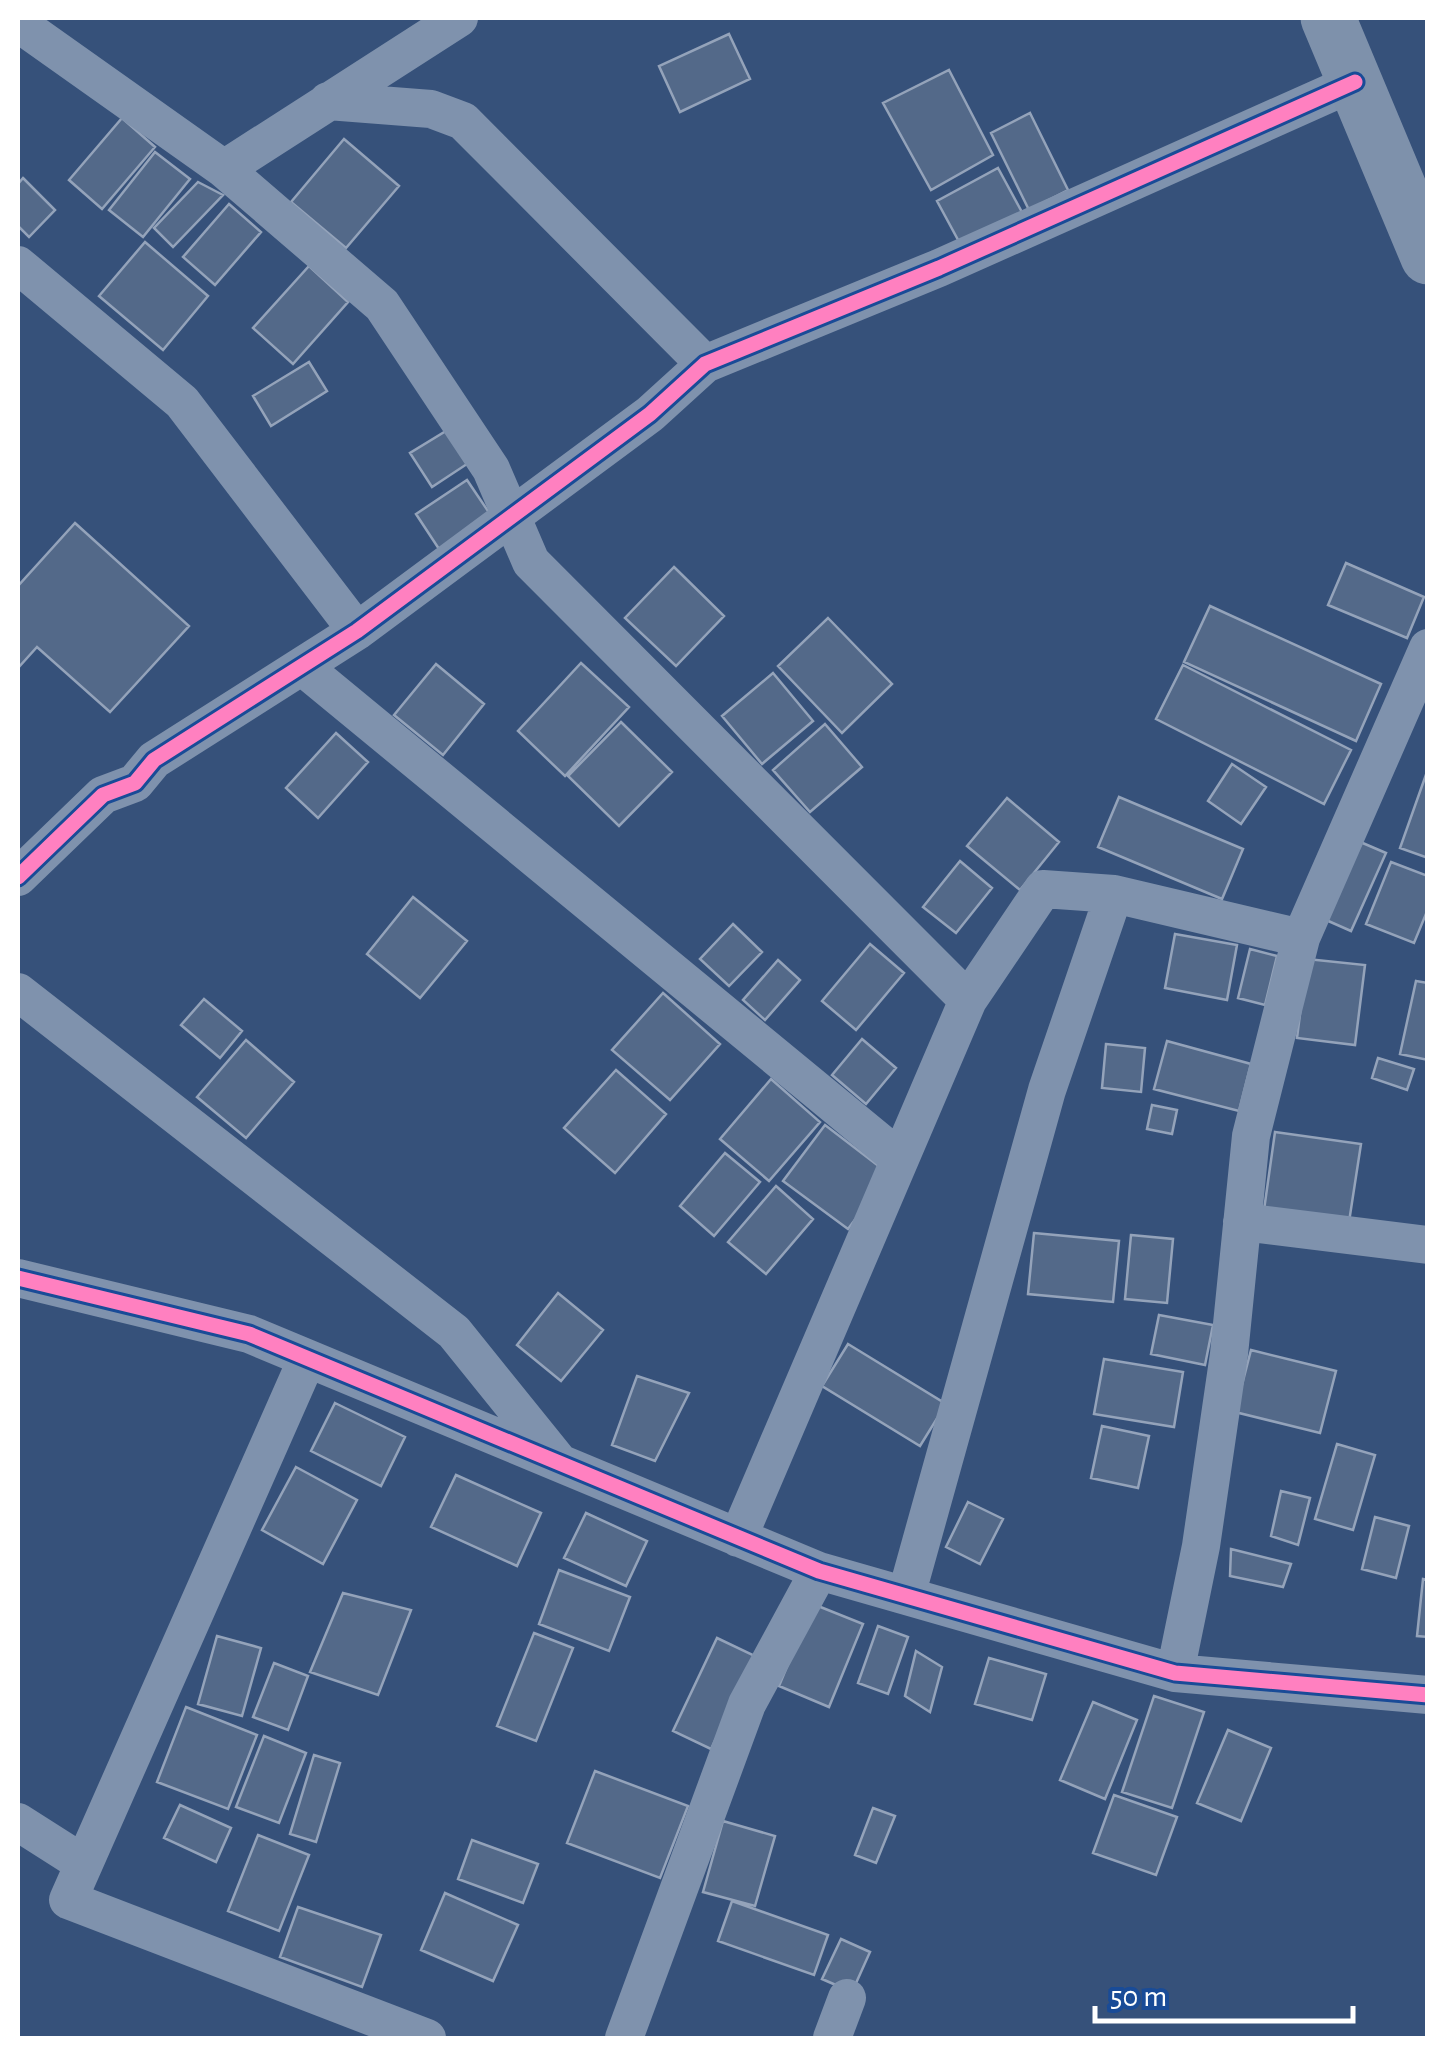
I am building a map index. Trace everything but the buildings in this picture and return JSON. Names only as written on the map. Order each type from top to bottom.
[{"type":"main road","points":[[1328,18],[1428,257]]},
{"type":"street","points":[[224,169],[459,18]]},
{"type":"street","points":[[18,23],[224,169],[382,304],[491,470],[530,562],[968,1000]]},
{"type":"street","points":[[18,877],[102,795],[135,783],[154,760],[357,631],[650,414],[705,364],[940,268],[1355,82]]},
{"type":"street","points":[[328,101],[432,109],[463,121],[705,364]]},
{"type":"street","points":[[18,266],[182,402],[357,631]]},
{"type":"street","points":[[1176,1673],[1201,1546],[1251,1136],[1301,938],[1428,648]]},
{"type":"street","points":[[304,668],[900,1159]]},
{"type":"street","points":[[738,1538],[968,1000],[1043,889],[1114,894],[1301,938]]},
{"type":"street","points":[[906,1596],[1046,1090],[1114,894]]},
{"type":"street","points":[[18,992],[454,1332],[560,1464]]},
{"type":"street","points":[[1242,1222],[1428,1245]]},
{"type":"street","points":[[18,1278],[249,1334],[819,1571],[1176,1673],[1428,1695]]},
{"type":"street","points":[[307,1358],[68,1900],[361,2027],[427,2038]]},
{"type":"street","points":[[624,2038],[747,1704],[819,1571]]},
{"type":"street","points":[[18,1822],[84,1864]]},
{"type":"street","points":[[832,2038],[847,1998]]},
{"type":"cycle path","points":[[18,877],[103,795],[135,783],[154,760],[357,631],[650,414],[705,364],[939,268],[1355,82]]},
{"type":"cycle path","points":[[18,1278],[249,1334],[819,1571],[1175,1673],[1428,1695]]}]
